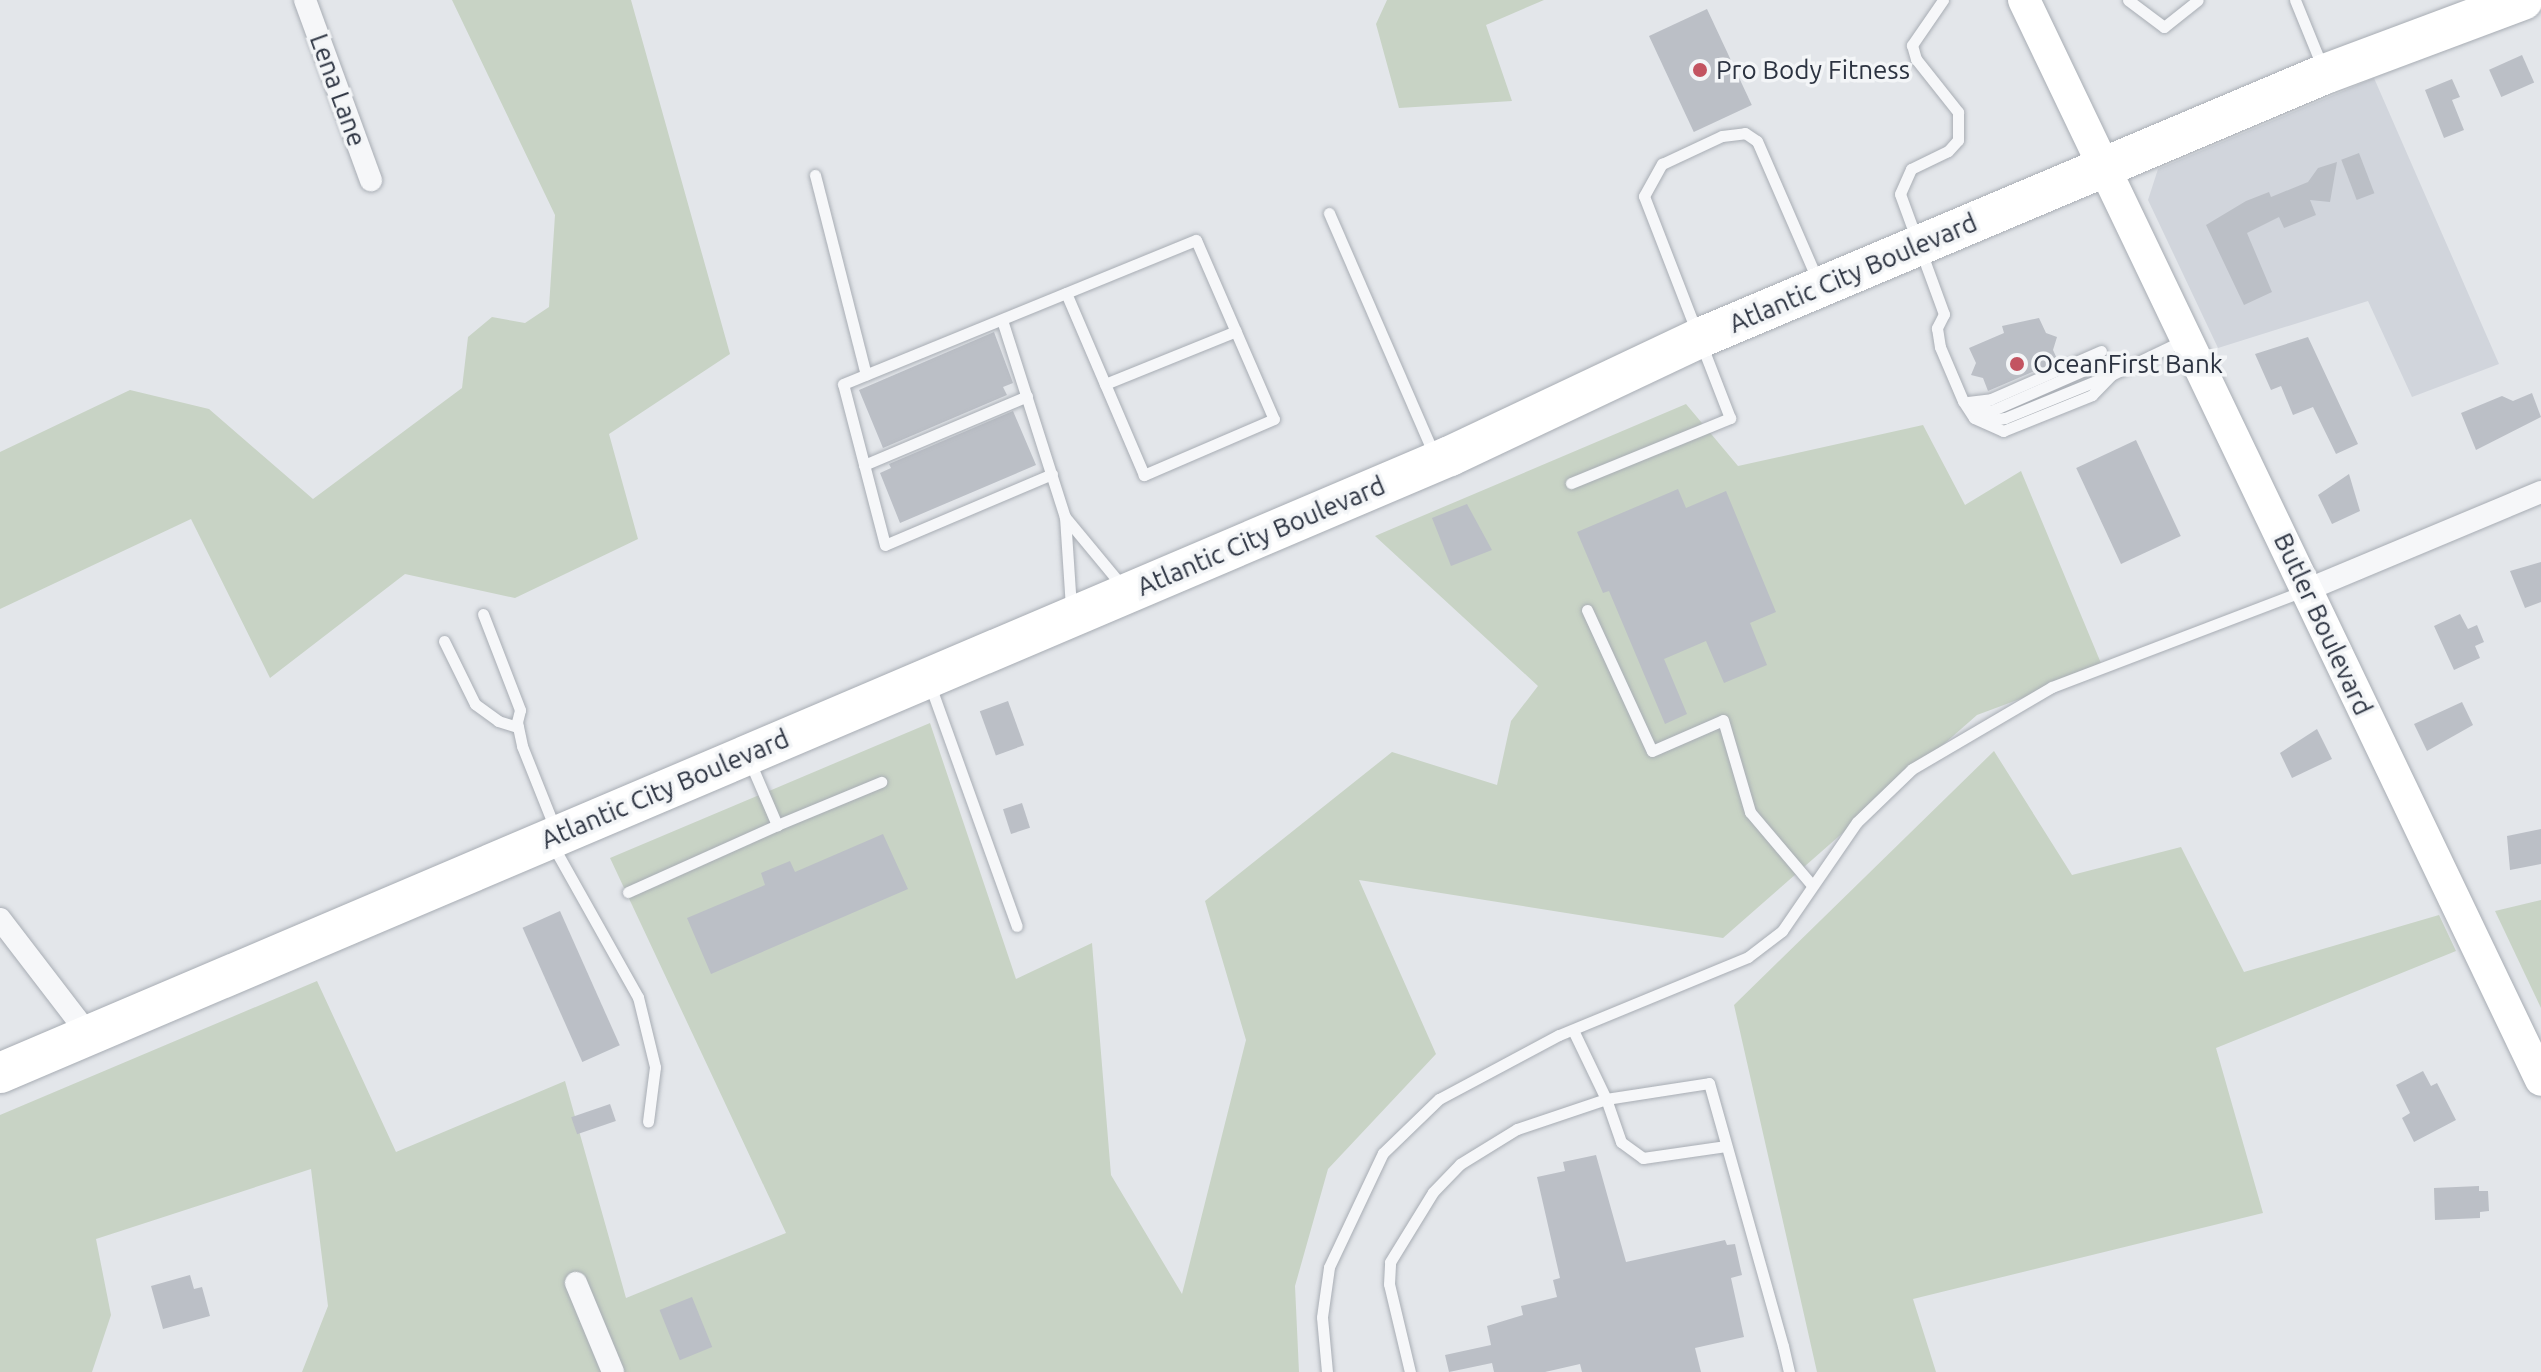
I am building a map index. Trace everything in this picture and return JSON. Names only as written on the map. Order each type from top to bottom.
[{"type":"highway","name":"Atlantic City Boulevard","points":[[0,1073],[1437,461],[1702,337],[2325,74],[2523,0]]},
{"type":"street","name":"Lena Lane","points":[[305,0],[371,180]]},
{"type":"street","name":"Butler Boulevard","points":[[2024,0],[2309,589],[2541,1080]]},
{"type":"street","points":[[2309,589],[2541,492]]},
{"type":"street","points":[[0,919],[89,1035]]},
{"type":"street","points":[[576,1283],[613,1372]]},
{"type":"lane","points":[[1943,0],[1912,45],[1916,59],[1958,112],[1961,126],[1948,151],[1911,169],[1903,180],[1900,194],[1944,314],[1937,328],[1940,347],[1963,401],[1988,428],[2020,429],[2092,395],[2111,375],[2187,339]]},
{"type":"lane","points":[[2128,0],[2164,27],[2198,0]]},
{"type":"lane","points":[[2295,0],[2325,74]]},
{"type":"lane","points":[[1571,483],[1730,418],[1702,337],[1644,196],[1662,164],[1722,136],[1745,133],[1757,141],[1821,287]]},
{"type":"lane","points":[[815,175],[866,375]]},
{"type":"lane","points":[[1329,213],[1437,461]]},
{"type":"lane","points":[[1052,474],[885,545],[843,384],[1002,320],[1066,293],[1196,240],[1274,419],[1144,475],[1066,293]]},
{"type":"lane","points":[[1002,320],[1065,517],[1072,616]]},
{"type":"lane","points":[[1105,384],[1236,331]]},
{"type":"lane","points":[[1963,401],[1977,410],[1991,411],[2103,356],[2111,375]]},
{"type":"lane","points":[[864,465],[1027,396]]},
{"type":"lane","points":[[1065,517],[1128,592]]},
{"type":"lane","points":[[1327,1372],[1322,1317],[1329,1267],[1383,1153],[1439,1099],[1573,1030],[1748,957],[1782,931],[1811,884],[1857,822],[1912,769],[2052,687],[2309,589]]},
{"type":"lane","points":[[1587,610],[1652,751],[1723,720],[1750,812],[1811,884]]},
{"type":"lane","points":[[483,614],[520,710],[518,727],[554,837],[638,997],[655,1067],[648,1122]]},
{"type":"lane","points":[[444,641],[475,704],[498,721],[518,727]]},
{"type":"lane","points":[[927,677],[1017,926]]},
{"type":"lane","points":[[747,754],[777,825]]},
{"type":"lane","points":[[628,892],[881,782]]},
{"type":"lane","points":[[1573,1030],[1606,1099],[1621,1142],[1643,1158],[1726,1146]]},
{"type":"lane","points":[[1410,1372],[1389,1284],[1390,1262],[1433,1192],[1460,1164],[1517,1129],[1606,1099],[1709,1083],[1789,1372]]},
{"type":"shaded area","points":[[2374,78],[2499,364],[2412,397],[2368,301],[2218,348],[2148,200],[2158,169]]},
{"type":"green space","points":[[452,0],[631,0],[730,354],[609,434],[638,539],[515,598],[405,574],[270,678],[191,519],[0,609],[0,452],[130,390],[209,409],[313,499],[462,388],[468,337],[492,317],[525,323],[549,307],[555,215]]},
{"type":"green space","points":[[1387,0],[1544,0],[1486,25],[1512,101],[1399,108],[1376,24]]},
{"type":"green space","points":[[1686,404],[1738,466],[1923,425],[1965,505],[2021,471],[2103,668],[1977,715],[1723,938],[1359,880],[1436,1054],[1328,1169],[1295,1286],[1299,1372],[302,1372],[328,1306],[311,1169],[96,1239],[111,1315],[92,1372],[0,1372],[0,1115],[317,981],[396,1152],[565,1081],[626,1298],[786,1233],[610,858],[930,723],[1016,979],[1092,943],[1111,1175],[1182,1294],[1246,1040],[1205,901],[1392,752],[1497,785],[1511,721],[1538,686],[1375,536]]},
{"type":"green space","points":[[1994,751],[2072,875],[2181,847],[2244,972],[2439,915],[2456,951],[2216,1048],[2263,1213],[1913,1299],[1936,1372],[1817,1372],[1734,1005]]},
{"type":"green space","points":[[2541,900],[2541,1008],[2495,911]]},
{"type":"building","name":"Pro Body Fitness","points":[[1707,9],[1752,105],[1694,132],[1649,36]]},
{"type":"building","points":[[2522,55],[2534,82],[2501,97],[2489,70]]},
{"type":"building","points":[[2452,79],[2460,97],[2452,100],[2464,130],[2444,138],[2425,90]]},
{"type":"building","points":[[2359,153],[2374,193],[2357,200],[2341,160]]},
{"type":"building","points":[[2337,162],[2330,202],[2310,200],[2316,215],[2284,228],[2279,217],[2247,233],[2272,292],[2244,305],[2206,225],[2246,201],[2269,192],[2271,197],[2308,182],[2318,168]]},
{"type":"building","name":"OceanFirst Bank","points":[[2039,318],[2046,333],[2057,337],[2053,350],[2058,361],[1988,391],[1983,378],[1971,375],[1976,363],[1969,348],[2004,333],[2002,326]]},
{"type":"building","points":[[994,332],[1013,383],[1003,387],[1007,395],[883,448],[859,390]]},
{"type":"building","points":[[2308,337],[2358,444],[2336,454],[2313,407],[2293,415],[2281,386],[2271,390],[2255,354]]},
{"type":"building","points":[[2532,393],[2541,417],[2476,450],[2461,413],[2502,396],[2513,401]]},
{"type":"building","points":[[1013,411],[1036,465],[900,523],[880,473],[891,468],[889,464]]},
{"type":"building","points":[[2136,440],[2181,536],[2121,564],[2076,468]]},
{"type":"building","points":[[2349,474],[2360,511],[2332,524],[2318,495]]},
{"type":"building","points":[[1678,489],[1686,508],[1726,491],[1776,612],[1750,623],[1767,665],[1724,683],[1706,641],[1664,659],[1687,714],[1665,724],[1609,591],[1603,593],[1577,532]]},
{"type":"building","points":[[1467,504],[1492,550],[1451,566],[1432,518]]},
{"type":"building","points":[[2541,562],[2541,602],[2525,608],[2510,571]]},
{"type":"building","points":[[2460,614],[2468,629],[2477,625],[2484,642],[2475,646],[2480,658],[2454,670],[2434,626]]},
{"type":"building","points":[[1008,701],[1024,745],[996,755],[980,711]]},
{"type":"building","points":[[2462,702],[2473,725],[2427,751],[2414,724]]},
{"type":"building","points":[[2317,729],[2332,759],[2292,778],[2280,753]]},
{"type":"building","points":[[1022,803],[1030,828],[1011,834],[1003,809]]},
{"type":"building","points":[[2541,829],[2541,864],[2510,870],[2507,836]]},
{"type":"building","points":[[883,834],[908,889],[711,974],[687,918],[765,885],[761,873],[790,861],[795,872]]},
{"type":"building","points":[[560,911],[620,1045],[582,1062],[523,928]]},
{"type":"building","points":[[2423,1071],[2431,1086],[2437,1083],[2456,1120],[2414,1142],[2402,1118],[2410,1113],[2396,1085]]},
{"type":"building","points":[[610,1104],[616,1121],[577,1134],[571,1117]]},
{"type":"building","points":[[1596,1155],[1626,1262],[1725,1240],[1727,1245],[1735,1244],[1742,1275],[1731,1278],[1744,1337],[1695,1348],[1701,1372],[1582,1372],[1580,1364],[1545,1372],[1494,1372],[1492,1363],[1449,1372],[1445,1355],[1491,1345],[1487,1326],[1523,1315],[1521,1306],[1557,1297],[1553,1280],[1560,1278],[1537,1177],[1565,1171],[1563,1162]]},
{"type":"building","points":[[2479,1186],[2479,1191],[2488,1191],[2489,1211],[2480,1212],[2480,1218],[2435,1220],[2434,1188]]},
{"type":"building","points":[[190,1275],[194,1289],[202,1287],[210,1316],[163,1329],[151,1286]]},
{"type":"building","points":[[692,1297],[712,1347],[680,1360],[660,1310]]},
{"type":"place","name":"Pro Body Fitness","points":[[1700,70]]},
{"type":"place","name":"OceanFirst Bank","points":[[2017,364]]}]
